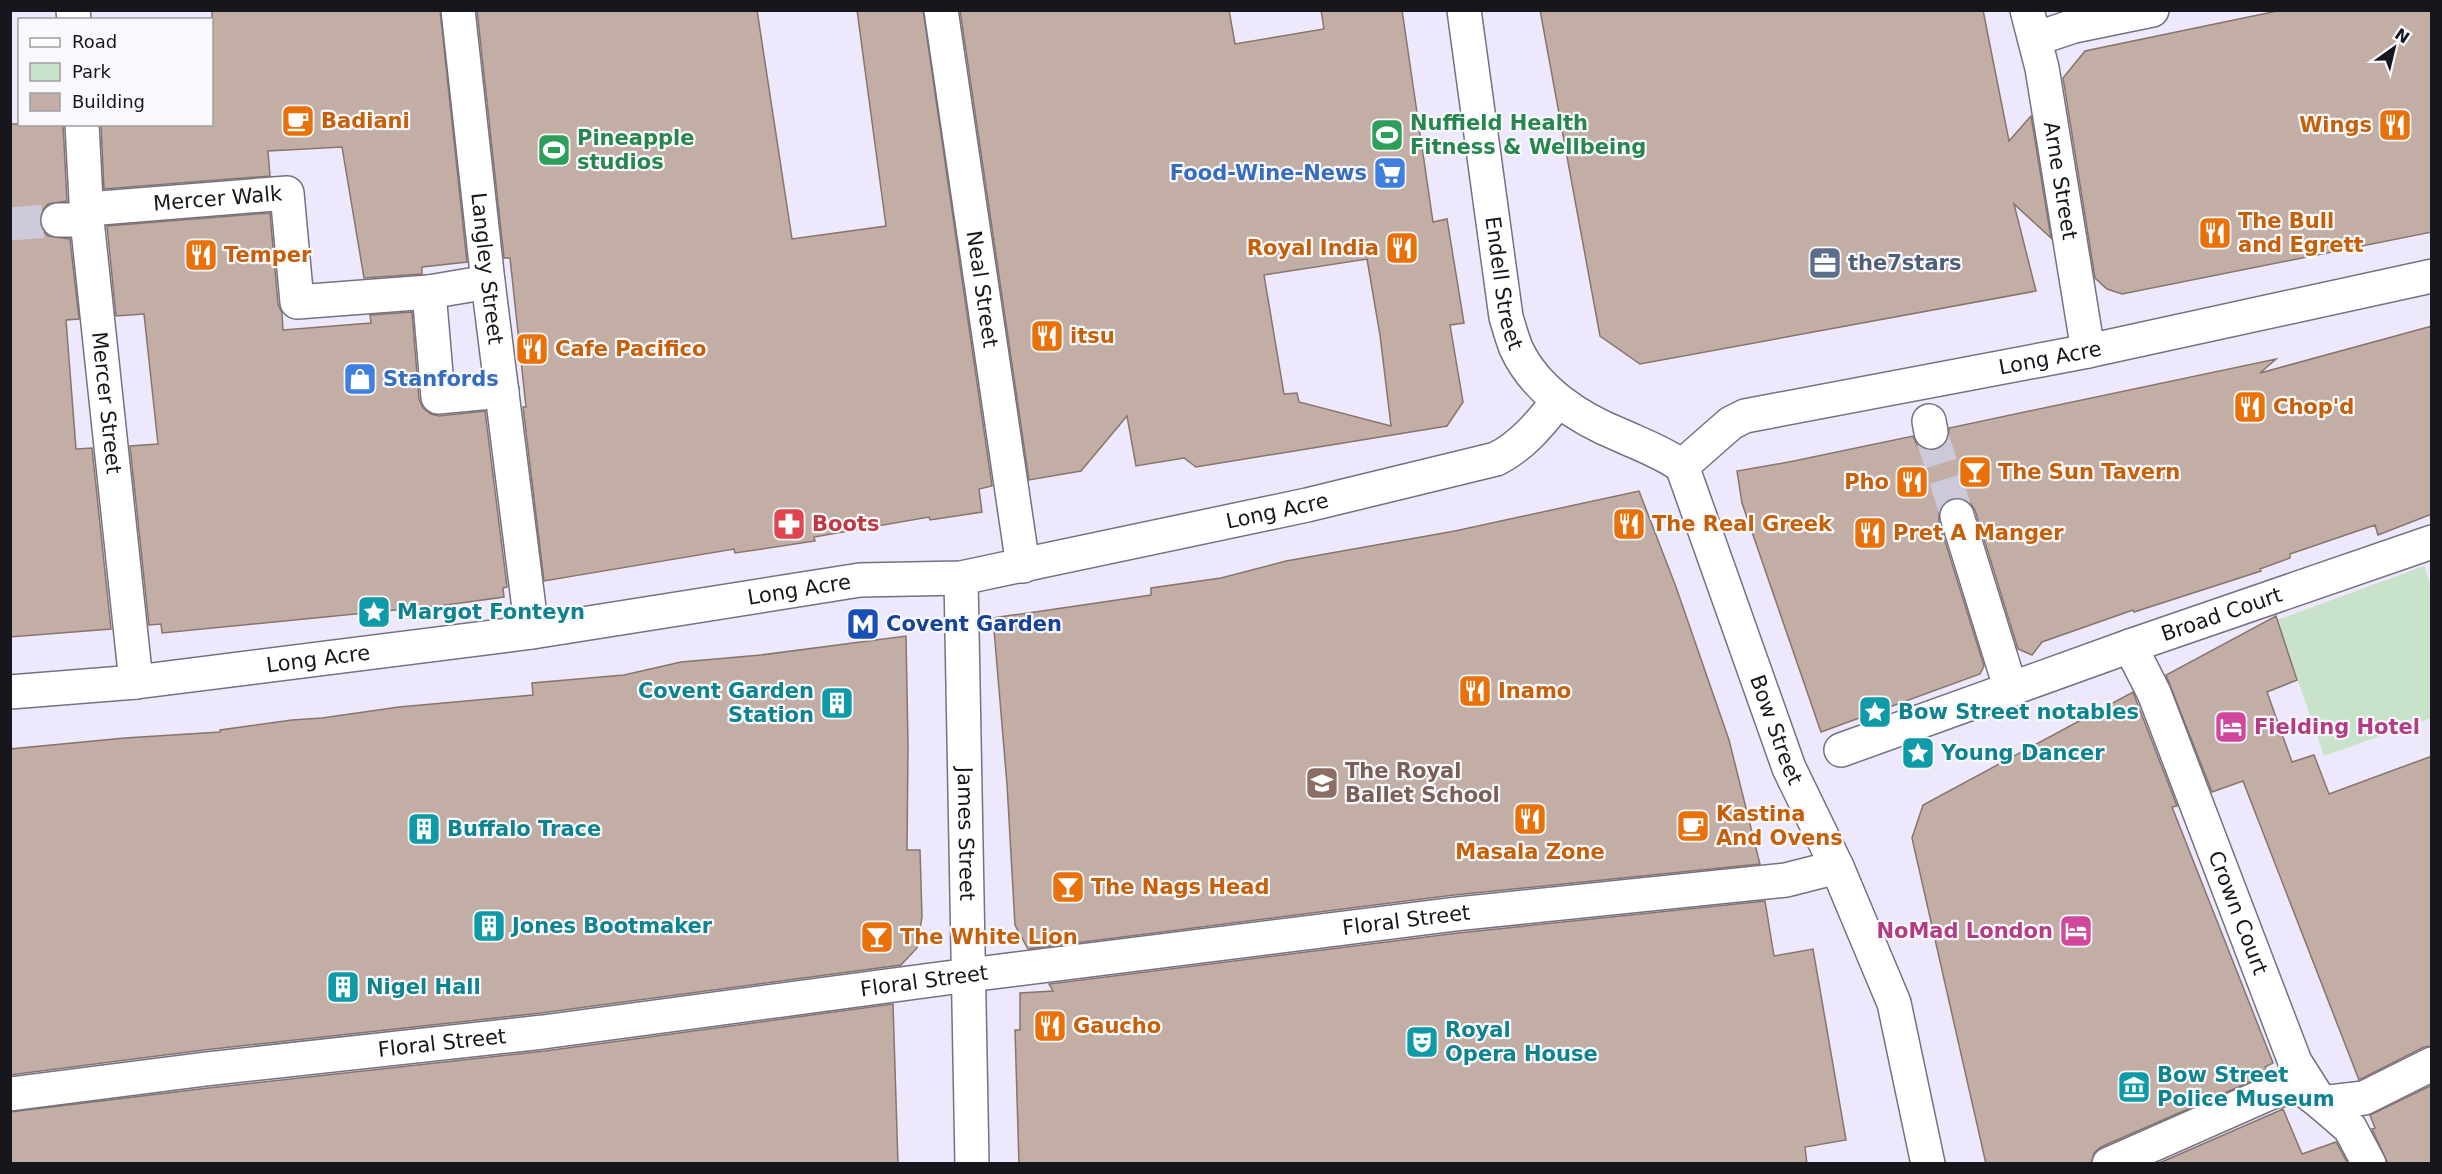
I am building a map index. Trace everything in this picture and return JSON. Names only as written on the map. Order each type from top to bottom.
[{"type":"street","name":"Langley Street","points":[[458,10],[488,282],[532,632]]},
{"type":"street","name":"Neal Street","points":[[941,10],[1023,566]]},
{"type":"street","name":"Endell Street","points":[[1464,10],[1506,317],[1516,348],[1537,380],[1558,401],[1618,435],[1658,451],[1682,466]]},
{"type":"street","points":[[2031,25],[2074,26],[2152,10]]},
{"type":"street","name":"Arne Street","points":[[2031,25],[2042,68],[2088,351]]},
{"type":"street","name":"Mercer Street","points":[[82,126],[78,216],[136,682]]},
{"type":"street","name":"Mercer Walk","points":[[78,216],[287,193],[297,302],[429,292],[488,282]]},
{"type":"street","name":"Long Acre","points":[[1682,466],[1731,423],[1746,416],[2088,351],[2432,276]]},
{"type":"street","points":[[429,292],[438,397],[502,391]]},
{"type":"street","name":"Long Acre","points":[[10,693],[136,682],[532,632],[860,580],[961,578],[1307,505],[1496,459],[1509,453],[1544,419],[1558,401]]},
{"type":"street","name":"Bow Street","points":[[1682,466],[1790,768],[1837,867],[1894,1003],[1928,1164]]},
{"type":"street","points":[[1957,516],[2011,690]]},
{"type":"street","name":"Broad Court","points":[[1841,750],[2130,646],[2432,542]]},
{"type":"street","name":"James Street","points":[[961,578],[972,1164]]},
{"type":"street","name":"Crown Court","points":[[2130,646],[2154,693],[2295,1062],[2321,1103],[2350,1128],[2369,1164]]},
{"type":"street","name":"Floral Street","points":[[10,1094],[207,1069],[543,1032],[969,975],[1456,914],[1786,880],[1837,867]]},
{"type":"street","points":[[2109,1164],[2272,1092],[2299,1086],[2321,1103],[2364,1098],[2432,1064]]},
{"type":"green space","points":[[2424,566],[2432,590],[2431,718],[2324,756],[2277,620]]},
{"type":"building","points":[[212,10],[440,10],[467,262],[422,267],[422,274],[364,278],[342,147],[268,151],[270,176],[104,189],[101,126],[213,126]]},
{"type":"building","points":[[477,10],[757,10],[792,239],[886,226],[857,10],[923,10],[992,486],[979,489],[982,512],[930,520],[929,517],[814,537],[815,541],[735,553],[734,549],[544,581],[523,407],[526,407],[510,258],[504,258]]},
{"type":"building","points":[[960,10],[1229,10],[1235,44],[1324,29],[1321,10],[1402,10],[1433,222],[1447,219],[1464,323],[1450,325],[1463,402],[1447,426],[1196,467],[1184,458],[1136,466],[1127,416],[1081,471],[1029,480]],"holes":[[[1367,259],[1380,335],[1391,426],[1299,402],[1297,393],[1284,394],[1264,275]]]},
{"type":"building","points":[[1540,10],[1983,10],[2009,141],[2031,116],[2051,238],[2014,204],[2036,291],[1640,364],[1600,336]]},
{"type":"building","points":[[2282,10],[2432,10],[2432,232],[2122,294],[2107,289],[2095,278],[2063,78],[2085,51]]},
{"type":"building","points":[[10,124],[63,126],[67,201],[48,204],[42,211],[39,221],[42,230],[48,236],[70,239],[79,319],[66,320],[76,449],[92,448],[111,629],[10,637]]},
{"type":"building","points":[[270,213],[278,304],[282,313],[283,330],[371,323],[370,315],[412,312],[419,399],[423,408],[439,416],[485,411],[507,587],[503,588],[504,597],[446,605],[162,633],[161,624],[149,625],[130,446],[158,444],[144,314],[116,316],[107,226]]},
{"type":"building","points":[[2432,326],[2432,514],[2378,535],[2375,525],[2290,554],[2290,558],[2260,569],[2261,571],[2134,612],[2133,610],[2042,642],[2032,655],[2018,649],[1975,510],[1962,498],[1951,498],[1943,504],[1939,511],[1939,522],[1984,666],[1980,674],[1821,732],[1742,503],[1737,471],[1913,436],[1917,445],[1924,449],[1935,450],[1944,446],[1948,439],[1949,428],[2276,359],[2260,373]]},
{"type":"building","points":[[1639,491],[1676,587],[1729,740],[1760,864],[1454,895],[1028,949],[1015,925],[1007,784],[993,618],[1151,595],[1151,588],[1221,578],[1286,561],[1455,531]]},
{"type":"building","points":[[2276,616],[2297,680],[2267,692],[2292,762],[2314,755],[2329,794],[2432,756],[2432,1046],[2424,1047],[2359,1080],[2243,781],[2212,792],[2166,675]]},
{"type":"building","points":[[906,636],[907,850],[920,850],[922,917],[917,948],[901,965],[541,1013],[204,1050],[10,1075],[10,749],[220,732],[220,730],[399,707],[533,695],[532,683],[624,675],[681,662],[761,655]]},
{"type":"building","name":"NoMad London","points":[[2133,692],[2177,806],[2172,807],[2273,1063],[2265,1067],[2268,1074],[2101,1147],[2094,1153],[2091,1164],[1986,1164],[1912,838],[1923,805]]},
{"type":"building","name":"Royal Opera House","points":[[1765,901],[1774,956],[1813,949],[1846,1140],[1805,1147],[1807,1164],[1019,1164],[1015,1030],[1020,1030],[1020,993],[1053,991],[1049,984],[1458,933]]},
{"type":"building","points":[[893,1004],[898,1164],[10,1164],[10,1112],[545,1051]]},
{"type":"building","points":[[2432,1085],[2432,1164],[2388,1164],[2372,1129],[2375,1128],[2370,1115]]},
{"type":"building","points":[[2283,1109],[2302,1154],[2336,1142],[2348,1164],[2157,1164]]},
{"type":"tunnel","points":[[10,224],[58,220]]},
{"type":"tunnel","points":[[1931,432],[1957,516]]},
{"type":"place","name":"Badiani","points":[[298,121]]},
{"type":"place","name":"Wings","points":[[2395,125]]},
{"type":"place","name":"Nuffield Health Fitness & Wellbeing","points":[[1387,135]]},
{"type":"place","name":"Pineapple studios","points":[[554,150]]},
{"type":"place","name":"Food-Wine-News","points":[[1390,173]]},
{"type":"place","name":"The Bull and Egrett","points":[[2215,233]]},
{"type":"place","name":"Royal India","points":[[1402,248]]},
{"type":"place","name":"Temper","points":[[201,255]]},
{"type":"place","name":"the7stars","points":[[1825,263]]},
{"type":"place","name":"itsu","points":[[1047,336]]},
{"type":"place","name":"Cafe Pacifico","points":[[532,349]]},
{"type":"place","name":"Stanfords","points":[[360,379]]},
{"type":"place","name":"Chop'd","points":[[2250,407]]},
{"type":"place","name":"The Sun Tavern","points":[[1975,472]]},
{"type":"place","name":"Pho","points":[[1912,482]]},
{"type":"place","name":"Boots","points":[[789,524]]},
{"type":"place","name":"The Real Greek","points":[[1629,524]]},
{"type":"place","name":"Pret A Manger","points":[[1870,533]]},
{"type":"place","name":"Margot Fonteyn","points":[[374,612]]},
{"type":"place","name":"Covent Garden","points":[[863,624]]},
{"type":"place","name":"Inamo","points":[[1475,691]]},
{"type":"place","name":"Covent Garden Station","points":[[837,703]]},
{"type":"place","name":"Bow Street notables","points":[[1875,712]]},
{"type":"place","name":"Fielding Hotel","points":[[2231,727]]},
{"type":"place","name":"Young Dancer","points":[[1918,753]]},
{"type":"place","name":"The Royal Ballet School","points":[[1322,783]]},
{"type":"place","name":"Masala Zone","points":[[1530,819]]},
{"type":"place","name":"Kastina And Ovens","points":[[1693,826]]},
{"type":"place","name":"Buffalo Trace","points":[[424,829]]},
{"type":"place","name":"The Nags Head","points":[[1068,887]]},
{"type":"place","name":"Jones Bootmaker","points":[[489,926]]},
{"type":"place","name":"NoMad London","points":[[2076,931]]},
{"type":"place","name":"The White Lion","points":[[877,937]]},
{"type":"place","name":"Nigel Hall","points":[[343,987]]},
{"type":"place","name":"Gaucho","points":[[1050,1026]]},
{"type":"place","name":"Royal Opera House","points":[[1422,1042]]},
{"type":"place","name":"Bow Street Police Museum","points":[[2134,1087]]}]
